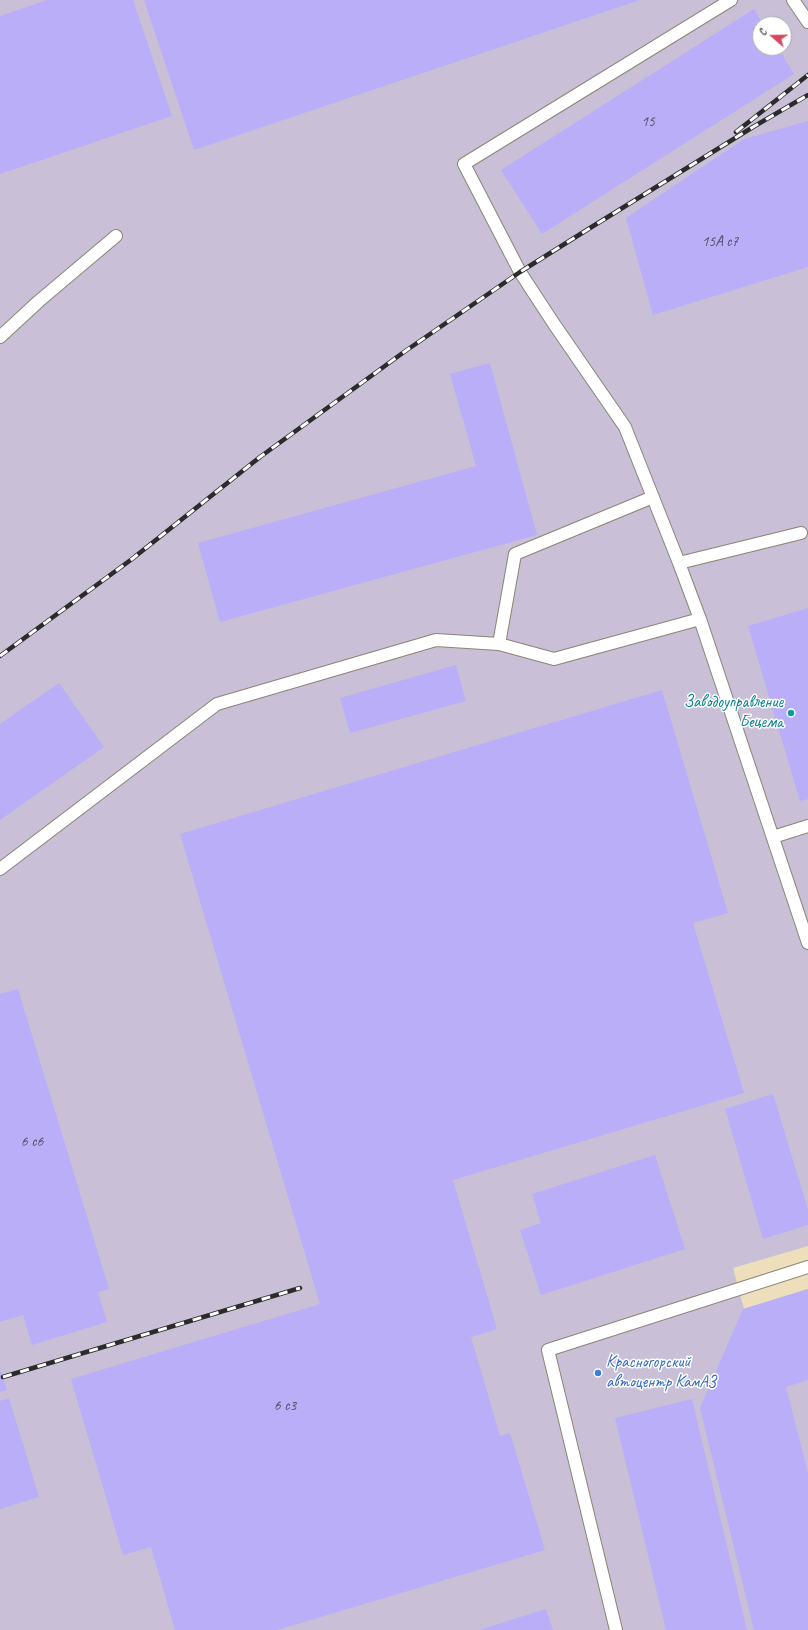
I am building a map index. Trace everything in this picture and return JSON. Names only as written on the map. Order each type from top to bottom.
[{"type":"lane","points":[[731,0],[464,164],[520,272],[554,324],[625,426],[700,619],[808,943]]},
{"type":"lane","points":[[793,0],[808,22]]},
{"type":"lane","points":[[0,337],[116,236]]},
{"type":"lane","points":[[499,644],[515,554],[653,497]]},
{"type":"lane","points":[[679,563],[801,534]]},
{"type":"lane","points":[[0,869],[217,704],[436,640],[499,644],[554,659],[700,619]]},
{"type":"lane","points":[[773,837],[808,826]]},
{"type":"lane","points":[[616,1630],[548,1350],[808,1267]]},
{"type":"shaded area","points":[[0,0],[808,0],[808,1246],[733,1268],[744,1309],[808,1289],[808,1630],[0,1630]]},
{"type":"building","points":[[47,0],[133,0],[172,116],[0,174],[0,16]]},
{"type":"building","points":[[144,0],[640,0],[194,150]]},
{"type":"building","points":[[754,9],[758,16],[752,16],[752,56],[783,56],[794,74],[542,234],[501,170]]},
{"type":"building","points":[[808,121],[808,267],[653,315],[626,218],[744,139]]},
{"type":"building","points":[[490,363],[537,535],[220,622],[198,543],[476,466],[450,374]]},
{"type":"building","name":"Заводоуправление Бецема","points":[[808,608],[808,799],[800,801],[748,626]]},
{"type":"building","points":[[456,665],[466,701],[350,733],[340,698]]},
{"type":"building","points":[[59,683],[104,747],[0,820],[0,724]]},
{"type":"building","points":[[662,690],[728,913],[693,923],[744,1093],[453,1180],[497,1329],[471,1337],[500,1436],[510,1433],[545,1550],[277,1630],[175,1630],[151,1547],[123,1555],[71,1379],[320,1304],[180,834]]},
{"type":"building","points":[[18,989],[109,1289],[98,1292],[107,1322],[32,1345],[23,1315],[0,1322],[0,994]]},
{"type":"building","points":[[773,1094],[808,1210],[808,1225],[763,1239],[725,1109]]},
{"type":"building","points":[[655,1155],[685,1249],[541,1295],[520,1230],[541,1223],[532,1194]]},
{"type":"building","points":[[808,1289],[808,1380],[786,1387],[808,1473],[808,1630],[754,1630],[700,1408],[743,1309]]},
{"type":"building","points":[[0,1369],[7,1390],[0,1392]]},
{"type":"building","points":[[9,1398],[39,1497],[0,1509],[0,1401]]},
{"type":"building","points":[[692,1399],[747,1630],[666,1630],[615,1418]]},
{"type":"building","points":[[546,1609],[553,1630],[479,1630]]},
{"type":"railway","points":[[736,132],[808,75]]},
{"type":"railway","points":[[0,656],[132,559],[260,457],[404,352],[520,272],[753,127],[808,95]]},
{"type":"railway","points":[[3,1377],[300,1288]]},
{"type":"place","name":"Заводоуправление Бецема","points":[[791,713]]},
{"type":"place","name":"Красногорский автоцентр КамАЗ","points":[[598,1373]]}]
